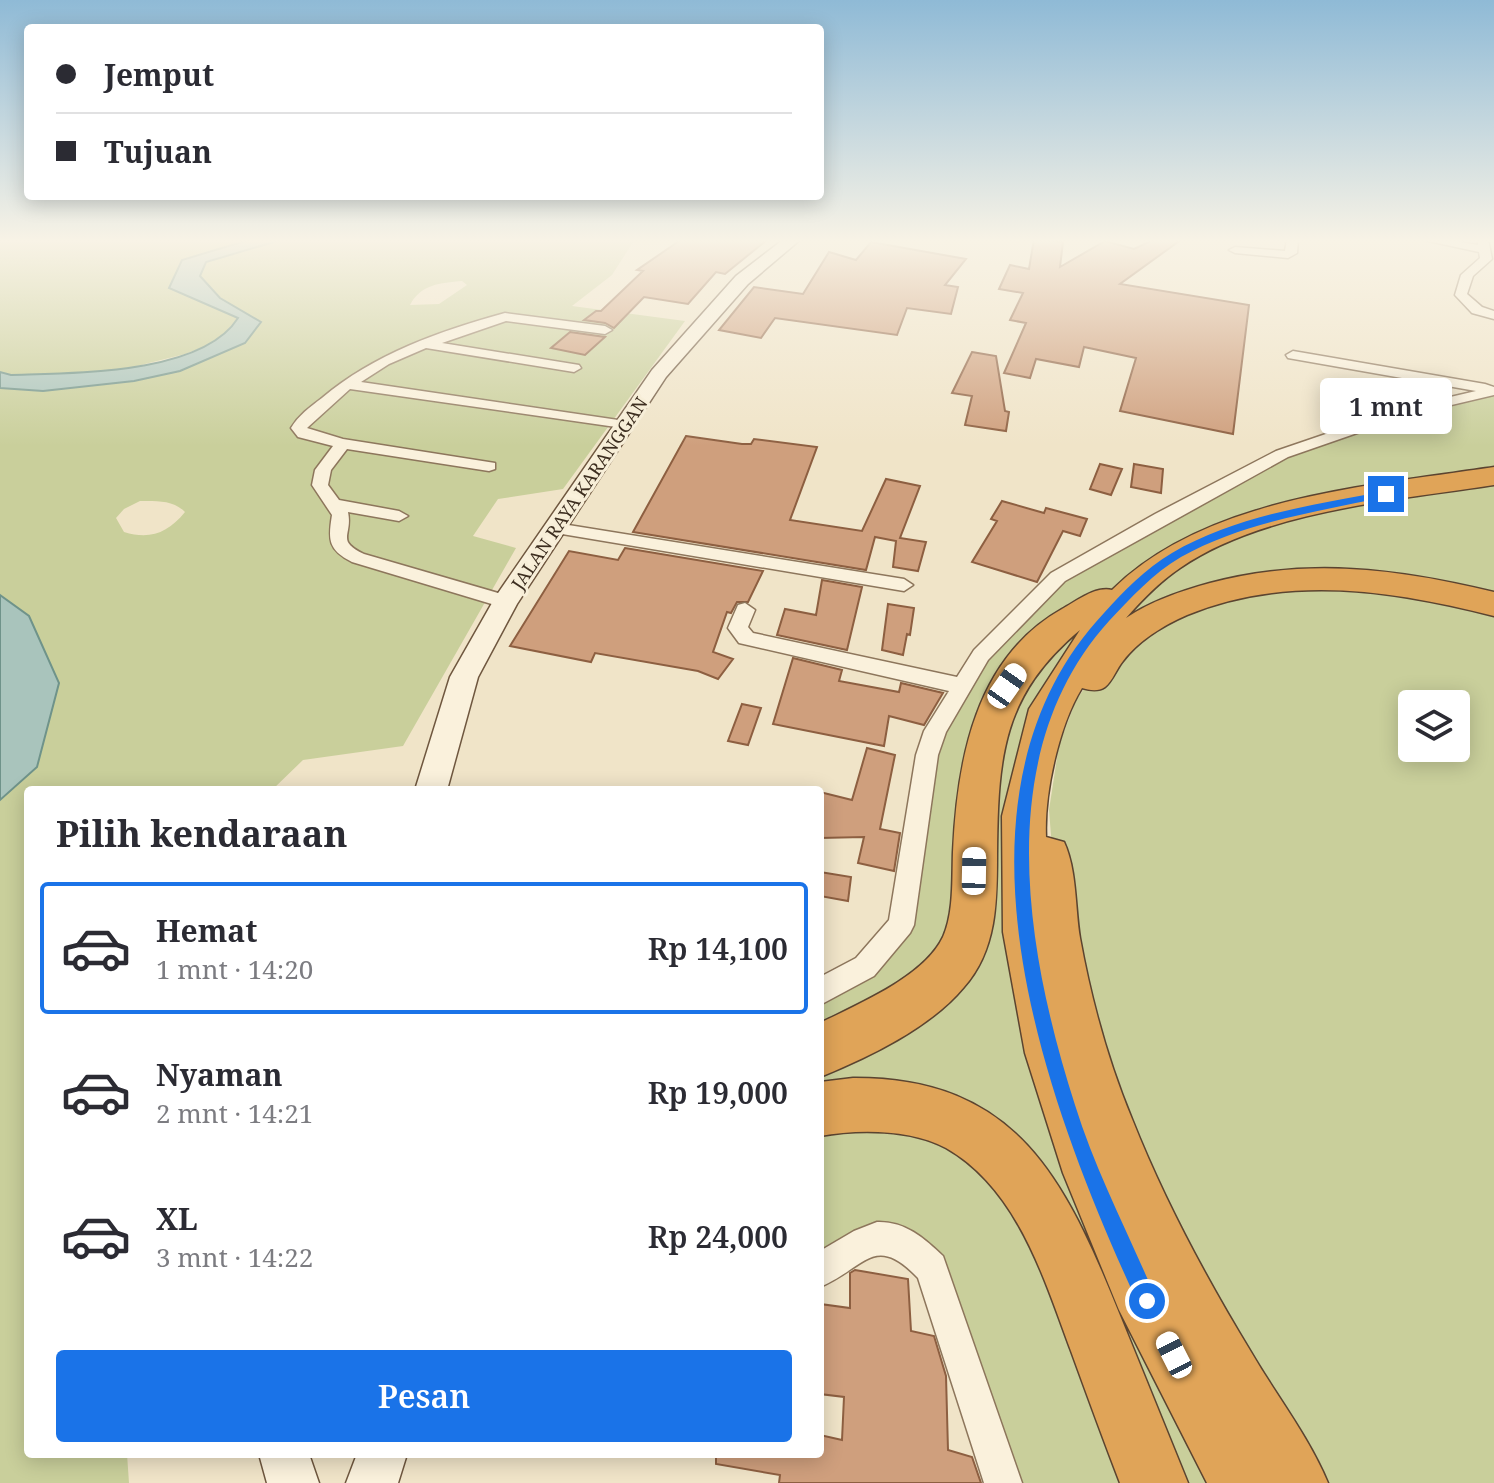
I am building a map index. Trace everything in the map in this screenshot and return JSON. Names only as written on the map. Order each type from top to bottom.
[{"type":"highway","points":[[1245,1483],[1201,1409],[1114,1231],[1066,1106],[1039,1001],[1024,919],[1022,828],[1029,774],[1043,722],[1059,682],[1084,641],[1136,585],[1175,556],[1223,533],[1275,516],[1332,502],[1494,476]]},
{"type":"highway","points":[[1294,1483],[1185,1301],[1119,1162],[1084,1063],[1062,975],[1048,883],[1049,810],[1059,745],[1076,700],[1117,643],[1144,624],[1190,601],[1226,590],[1301,579],[1359,579],[1430,588],[1494,604]]},
{"type":"highway","points":[[824,1049],[931,988],[959,954],[969,931],[974,897],[979,770],[983,746],[996,709],[1021,666],[1051,634],[1084,610],[1136,585]]},
{"type":"highway","points":[[824,1108],[845,1104],[908,1108],[940,1115],[977,1135],[1009,1164],[1034,1194],[1063,1248],[1154,1483]]},
{"type":"street","name":"JALAN RAYA KARANGGAN","points":[[432,786],[464,677],[505,602],[659,374],[717,308]]},
{"type":"street","points":[[1475,308],[1494,315]]},
{"type":"street","points":[[489,466],[343,444],[303,434],[299,428],[303,421],[347,384],[384,361],[505,317],[605,330]]},
{"type":"street","points":[[425,344],[574,368]]},
{"type":"street","points":[[1293,355],[1494,390]]},
{"type":"street","points":[[347,384],[625,426]]},
{"type":"street","points":[[824,990],[865,967],[901,925],[927,755],[935,731],[981,655],[1058,577],[1282,454],[1404,412],[1494,390]]},
{"type":"street","points":[[343,444],[323,470],[320,485],[337,505],[341,515],[337,541],[342,550],[358,558],[505,602]]},
{"type":"street","points":[[337,505],[399,516]]},
{"type":"street","points":[[556,528],[904,585]]},
{"type":"street","points":[[745,610],[738,628],[746,638],[961,686]]},
{"type":"street","points":[[824,1268],[875,1238],[899,1238],[931,1268],[1003,1483]]},
{"type":"street","points":[[285,1458],[293,1483]]},
{"type":"street","points":[[372,1483],[381,1458]]},
{"type":"green space","points":[[0,308],[215,308],[238,318],[216,342],[185,354],[113,372],[0,373]]},
{"type":"green space","points":[[237,308],[589,308],[685,321],[563,489],[498,499],[473,536],[516,548],[403,746],[303,760],[276,786],[24,786],[24,1458],[127,1458],[129,1483],[0,1483],[0,800],[37,767],[29,616],[0,595],[0,388],[43,391],[134,381],[260,322]],"holes":[[[140,501],[170,503],[185,512],[158,533],[142,535],[124,532],[116,518],[124,509]]]},
{"type":"green space","points":[[1494,391],[1494,1483],[1294,1483],[1185,1301],[1119,1162],[1084,1063],[1062,975],[1049,810],[1059,745],[1076,700],[1117,644],[1084,642],[1050,706],[1038,740],[1029,776],[1022,863],[1029,955],[1049,1048],[1079,1143],[1116,1235],[1158,1324],[1245,1483],[1003,1483],[931,1269],[902,1243],[889,1238],[865,1243],[824,1268],[824,990],[867,966],[901,925],[927,755],[935,731],[981,655],[1058,577],[1282,454],[1404,412]]},
{"type":"water","points":[[215,308],[237,308],[261,322],[245,343],[180,371],[134,381],[43,391],[0,388],[0,372],[11,375],[100,371],[166,361],[196,351],[220,337],[238,318]]},
{"type":"water","points":[[0,595],[29,616],[59,683],[37,767],[0,800]]},
{"type":"building","points":[[604,308],[633,308],[614,328],[605,323],[584,320]]},
{"type":"building","points":[[737,308],[907,308],[897,335],[775,318],[761,338],[719,330]]},
{"type":"building","points":[[909,308],[953,308],[951,314]]},
{"type":"building","points":[[1016,308],[1249,308],[1233,434],[1120,411],[1136,358],[1084,347],[1079,367],[1036,359],[1030,378],[1004,373],[1026,323],[1010,320]]},
{"type":"building","points":[[570,332],[605,337],[585,355],[551,348]]},
{"type":"building","points":[[972,352],[996,356],[1005,411],[1009,412],[1006,431],[965,425],[972,396],[952,393]]},
{"type":"building","points":[[686,436],[742,444],[751,444],[754,439],[817,447],[790,520],[862,531],[886,479],[920,486],[900,538],[926,542],[918,571],[893,567],[896,541],[875,537],[866,570],[633,532]]},
{"type":"building","points":[[1100,464],[1122,469],[1111,495],[1090,489]]},
{"type":"building","points":[[1134,464],[1163,469],[1161,493],[1131,487]]},
{"type":"building","points":[[1002,501],[1044,513],[1046,508],[1087,519],[1080,536],[1063,531],[1037,582],[972,562],[997,521],[991,519]]},
{"type":"building","points":[[625,548],[763,571],[748,602],[737,602],[731,613],[727,612],[713,652],[733,659],[718,679],[698,671],[595,653],[591,662],[510,646],[569,551],[618,560]]},
{"type":"building","points":[[822,580],[862,587],[847,650],[777,635],[785,609],[816,615]]},
{"type":"building","points":[[888,604],[914,608],[903,655],[882,650]]},
{"type":"building","points":[[793,658],[842,670],[839,681],[899,692],[901,683],[943,693],[924,725],[889,716],[884,746],[773,724]]},
{"type":"building","points":[[742,704],[761,708],[748,745],[728,741]]},
{"type":"building","points":[[867,748],[895,755],[880,829],[900,833],[894,871],[858,863],[864,837],[824,838],[824,793],[852,800]]},
{"type":"building","points":[[824,873],[851,877],[848,901],[824,897]]},
{"type":"building","points":[[855,1270],[908,1279],[911,1331],[934,1336],[946,1376],[948,1450],[972,1457],[981,1483],[779,1483],[780,1475],[716,1464],[716,1458],[824,1458],[824,1436],[842,1440],[844,1397],[824,1394],[824,1305],[850,1308],[850,1273]]},
{"type":"route","points":[[1147,1301],[1114,1231],[1066,1106],[1039,1001],[1024,919],[1022,828],[1029,774],[1043,722],[1059,682],[1084,641],[1136,585],[1175,556],[1223,533],[1275,516],[1332,502],[1386,494]]}]
